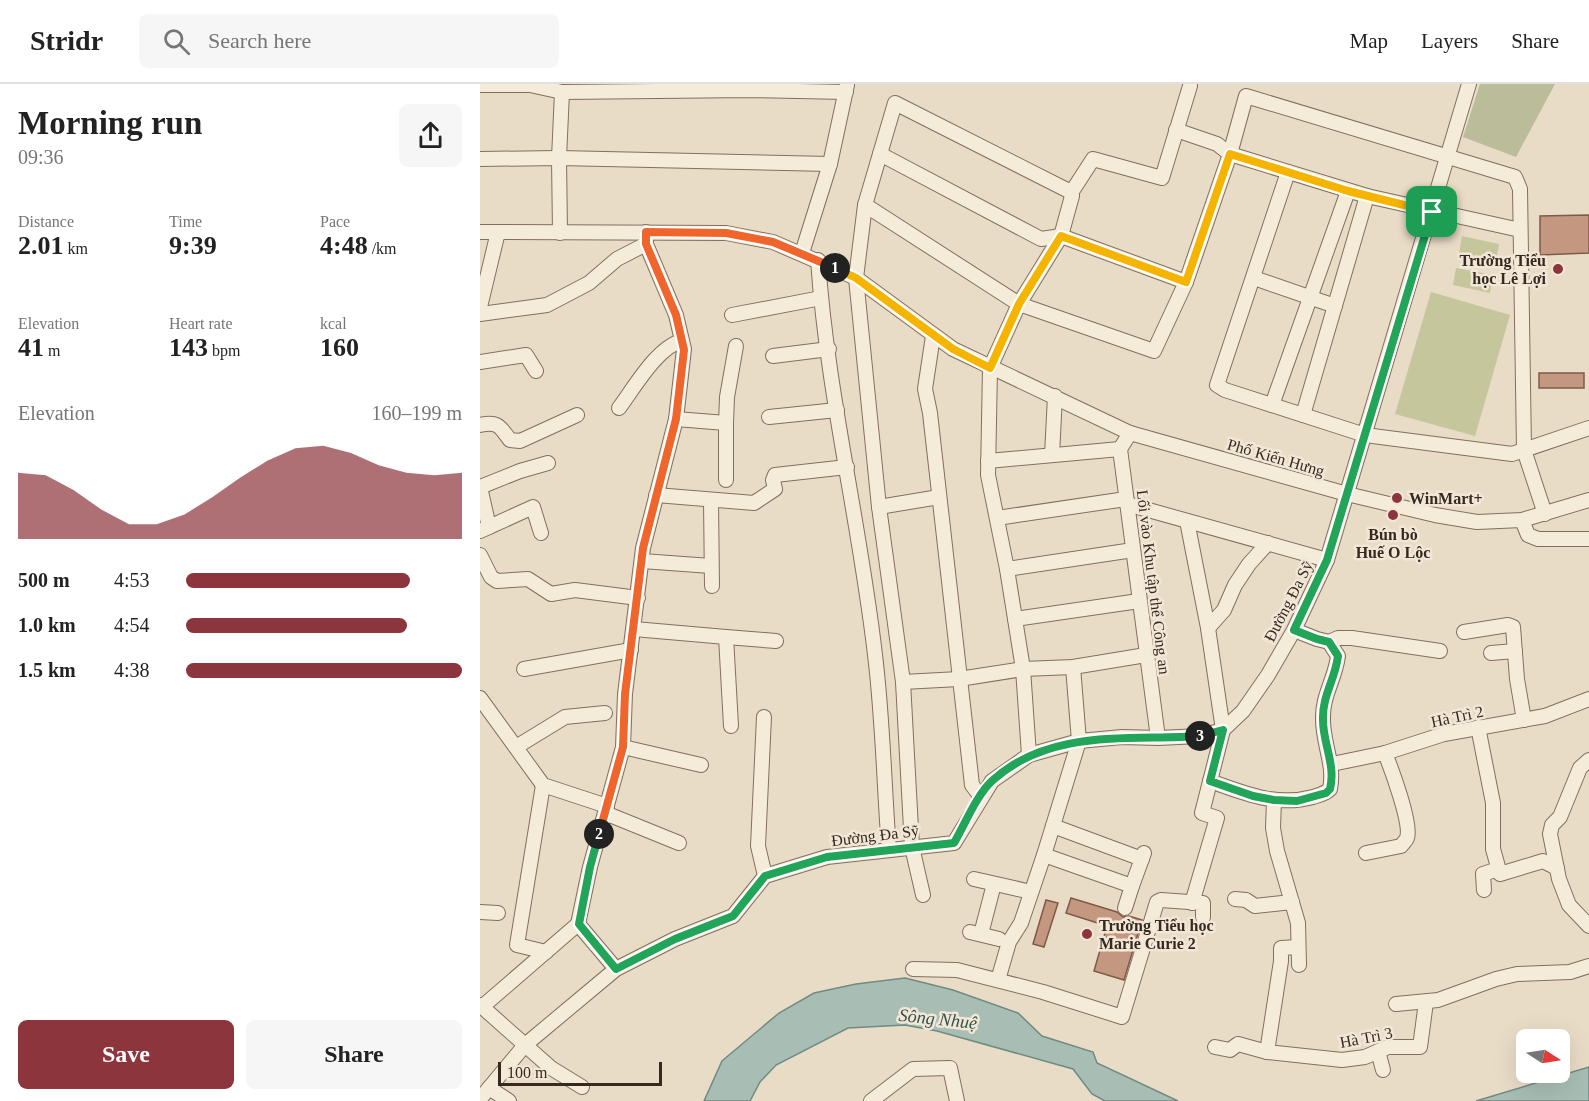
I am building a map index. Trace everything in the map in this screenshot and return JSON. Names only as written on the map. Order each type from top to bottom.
[{"type":"street","points":[[480,85],[530,84],[562,92],[751,87],[847,88],[830,164],[802,254]]},
{"type":"street","name":"Đường Đa Sỹ","points":[[765,876],[827,857],[954,843],[992,781],[1029,755],[1079,741],[1122,737],[1200,736],[1223,730],[1243,711],[1268,675],[1294,630],[1327,560],[1469,84]]},
{"type":"street","points":[[1029,755],[1023,669],[1007,569],[988,475],[990,368],[1019,304],[1061,236],[1071,193],[1093,159],[1162,178],[1190,86]]},
{"type":"street","points":[[560,233],[559,158],[562,92]]},
{"type":"street","points":[[865,205],[1019,304],[1154,351],[1186,282],[1230,154],[1246,96],[1515,177],[1520,189],[1524,317],[1524,450],[1545,514]]},
{"type":"street","points":[[923,895],[912,847],[903,682],[879,507],[856,278],[865,205],[895,103],[1071,193]]},
{"type":"street","points":[[1176,130],[1217,144],[1230,154],[1348,191],[1432,212],[1520,230]]},
{"type":"street","points":[[880,154],[1041,239],[1061,236],[1186,282]]},
{"type":"street","points":[[480,159],[559,158],[830,164]]},
{"type":"street","points":[[1288,172],[1217,386],[1365,435],[1512,454],[1589,428]]},
{"type":"street","points":[[1272,405],[1348,191]]},
{"type":"street","points":[[1303,415],[1367,196]]},
{"type":"street","name":"Phố Kiến Hưng","points":[[480,232],[560,233],[646,238],[726,233],[773,242],[856,278],[953,349],[1130,432],[1347,494],[1435,515],[1477,522],[1522,520],[1589,500]]},
{"type":"street","points":[[480,307],[498,232]]},
{"type":"street","points":[[480,314],[547,305],[589,283],[646,238],[676,315],[684,350],[676,419],[642,561],[625,694],[623,747],[590,867],[579,924],[481,1006],[551,1068],[582,1087]]},
{"type":"street","points":[[818,260],[837,410],[875,656],[889,850]]},
{"type":"street","points":[[1254,278],[1335,306]]},
{"type":"street","points":[[732,315],[821,298]]},
{"type":"street","points":[[933,336],[925,389],[930,413],[972,785],[981,796]]},
{"type":"street","points":[[619,408],[645,372],[668,347],[682,341]]},
{"type":"street","points":[[726,480],[727,397],[736,346]]},
{"type":"street","points":[[773,356],[829,349]]},
{"type":"street","points":[[480,362],[526,355],[536,371]]},
{"type":"street","points":[[1052,455],[1055,396]]},
{"type":"street","points":[[769,417],[837,410]]},
{"type":"street","points":[[480,425],[497,425],[502,428],[510,440],[520,441],[577,415]]},
{"type":"street","points":[[676,419],[726,423]]},
{"type":"street","points":[[988,461],[1120,449],[1130,432]]},
{"type":"street","name":"Lối vào Khu tập thể Công an","points":[[1120,449],[1158,738]]},
{"type":"street","points":[[541,533],[533,507],[485,529],[480,487],[548,463]]},
{"type":"street","points":[[656,495],[754,503],[775,489],[773,480],[776,475],[847,467]]},
{"type":"street","points":[[879,507],[939,497]]},
{"type":"street","points":[[711,500],[712,586]]},
{"type":"street","points":[[997,518],[1127,502],[1327,560]]},
{"type":"street","points":[[1522,520],[1528,535],[1538,539],[1589,539]]},
{"type":"street","points":[[1187,521],[1208,628],[1223,730],[1202,813],[1216,818],[1192,903]]},
{"type":"street","points":[[1208,628],[1224,610],[1235,585],[1268,543]]},
{"type":"street","points":[[1007,569],[1133,550]]},
{"type":"street","points":[[480,555],[490,577],[497,581],[528,579],[551,594],[575,590],[638,598]]},
{"type":"street","points":[[642,561],[711,566]]},
{"type":"street","points":[[1015,619],[1139,601]]},
{"type":"street","points":[[1464,632],[1511,626],[1514,629],[1524,720]]},
{"type":"street","points":[[634,629],[776,641]]},
{"type":"street","points":[[1294,630],[1329,642],[1338,638],[1352,638],[1440,651]]},
{"type":"street","points":[[726,638],[731,726]]},
{"type":"street","points":[[1210,781],[1253,796],[1274,800],[1297,801],[1326,793],[1330,789],[1332,764],[1325,739],[1324,700],[1335,675],[1338,656],[1329,642]]},
{"type":"street","points":[[524,669],[631,650]]},
{"type":"street","points":[[1491,652],[1515,651]]},
{"type":"street","points":[[903,682],[959,679],[1023,669],[1073,667],[1146,655]]},
{"type":"street","points":[[998,980],[1009,942],[1029,917],[1031,892],[1079,741],[1073,667]]},
{"type":"street","points":[[480,698],[543,785],[606,809],[679,843]]},
{"type":"street","name":"Hà Trì 2","points":[[1332,764],[1385,753],[1444,734],[1545,716],[1589,699]]},
{"type":"street","points":[[516,747],[565,717],[605,713]]},
{"type":"street","points":[[509,1101],[485,1093],[525,1045],[616,969],[675,939],[733,916],[765,876],[758,846],[764,717]]},
{"type":"street","points":[[1478,727],[1493,803],[1493,849],[1500,874],[1542,861],[1557,868]]},
{"type":"street","points":[[623,747],[701,765]]},
{"type":"street","points":[[1366,853],[1401,846],[1407,838],[1398,788],[1385,753]]},
{"type":"street","points":[[1589,760],[1580,768],[1560,817],[1552,825],[1550,834],[1557,868],[1569,905],[1589,926]]},
{"type":"street","points":[[543,785],[517,945],[546,952]]},
{"type":"street","points":[[1274,800],[1273,828],[1281,867],[1298,923],[1299,965]]},
{"type":"street","points":[[1053,826],[1143,856],[1125,908]]},
{"type":"street","points":[[1044,855],[1132,886]]},
{"type":"street","points":[[1484,890],[1483,874],[1498,869]]},
{"type":"street","points":[[974,879],[1031,892]]},
{"type":"street","points":[[994,884],[976,933],[999,939]]},
{"type":"street","points":[[1235,899],[1246,900],[1255,906],[1292,902]]},
{"type":"street","points":[[913,969],[957,969],[1122,1017],[1157,902],[1161,900],[1203,903],[1203,917]]},
{"type":"street","points":[[480,912],[498,913]]},
{"type":"street","points":[[579,924],[616,969]]},
{"type":"street","points":[[1267,1052],[1281,948],[1298,948]]},
{"type":"street","points":[[1396,1004],[1426,1002],[1517,974],[1570,972],[1589,966]]},
{"type":"street","name":"Hà Trì 3","points":[[1215,1047],[1230,1050],[1238,1044],[1267,1052],[1342,1060],[1365,1057],[1388,1047],[1420,1047],[1426,1002]]},
{"type":"street","points":[[1378,1051],[1383,1070]]},
{"type":"street","points":[[871,1101],[913,1069],[950,1068],[957,1101]]},
{"type":"green space","points":[[1480,84],[1555,84],[1516,157],[1463,137]]},
{"type":"green space","points":[[1462,236],[1499,244],[1496,261],[1459,253]]},
{"type":"green space","points":[[1456,268],[1493,275],[1490,293],[1453,285]]},
{"type":"green space","points":[[1431,292],[1510,315],[1475,436],[1395,414]]},
{"type":"water","name":"Sông Nhuệ","points":[[905,978],[953,990],[1018,1013],[1042,1036],[1093,1052],[1097,1063],[1178,1101],[1105,1101],[1092,1094],[1073,1069],[937,1031],[905,1025],[848,1028],[776,1065],[760,1082],[750,1101],[704,1101],[722,1061],[779,1013],[814,993],[856,984]]},
{"type":"water","points":[[1589,1067],[1589,1101],[1476,1101],[1536,1083],[1570,1083],[1570,1073]]},
{"type":"building","points":[[1589,215],[1589,253],[1540,255],[1540,216]]},
{"type":"building","points":[[1539,373],[1584,373],[1584,388],[1539,388]]},
{"type":"building","points":[[1071,898],[1117,912],[1123,917],[1129,916],[1142,920],[1124,980],[1094,971],[1107,926],[1066,913]]},
{"type":"building","points":[[1046,900],[1058,903],[1044,947],[1033,944]]},
{"type":"place","name":"Trường Tiểu học Lê Lợi","points":[[1558,269]]},
{"type":"place","name":"WinMart+","points":[[1397,498]]},
{"type":"place","name":"Bún bò Huế O Lộc","points":[[1393,515]]},
{"type":"place","name":"Trường Tiểu học Marie Curie 2","points":[[1087,934]]},
{"type":"route","points":[[1230,154],[1348,191],[1432,212],[1327,560],[1294,630],[1329,642],[1338,656],[1335,675],[1324,700],[1325,739],[1332,764],[1332,781],[1326,793],[1297,801],[1262,798],[1210,781],[1223,730],[1200,736],[1122,737],[1079,741],[1029,755],[992,781],[954,843],[827,857],[765,876],[733,916],[675,939],[616,969],[579,924],[590,867],[623,747],[625,694],[643,548],[676,419],[684,350],[676,315],[646,244],[646,232],[726,233],[773,242],[856,278],[933,336],[990,368],[1019,304],[1061,236],[1186,282],[1230,154]]}]
